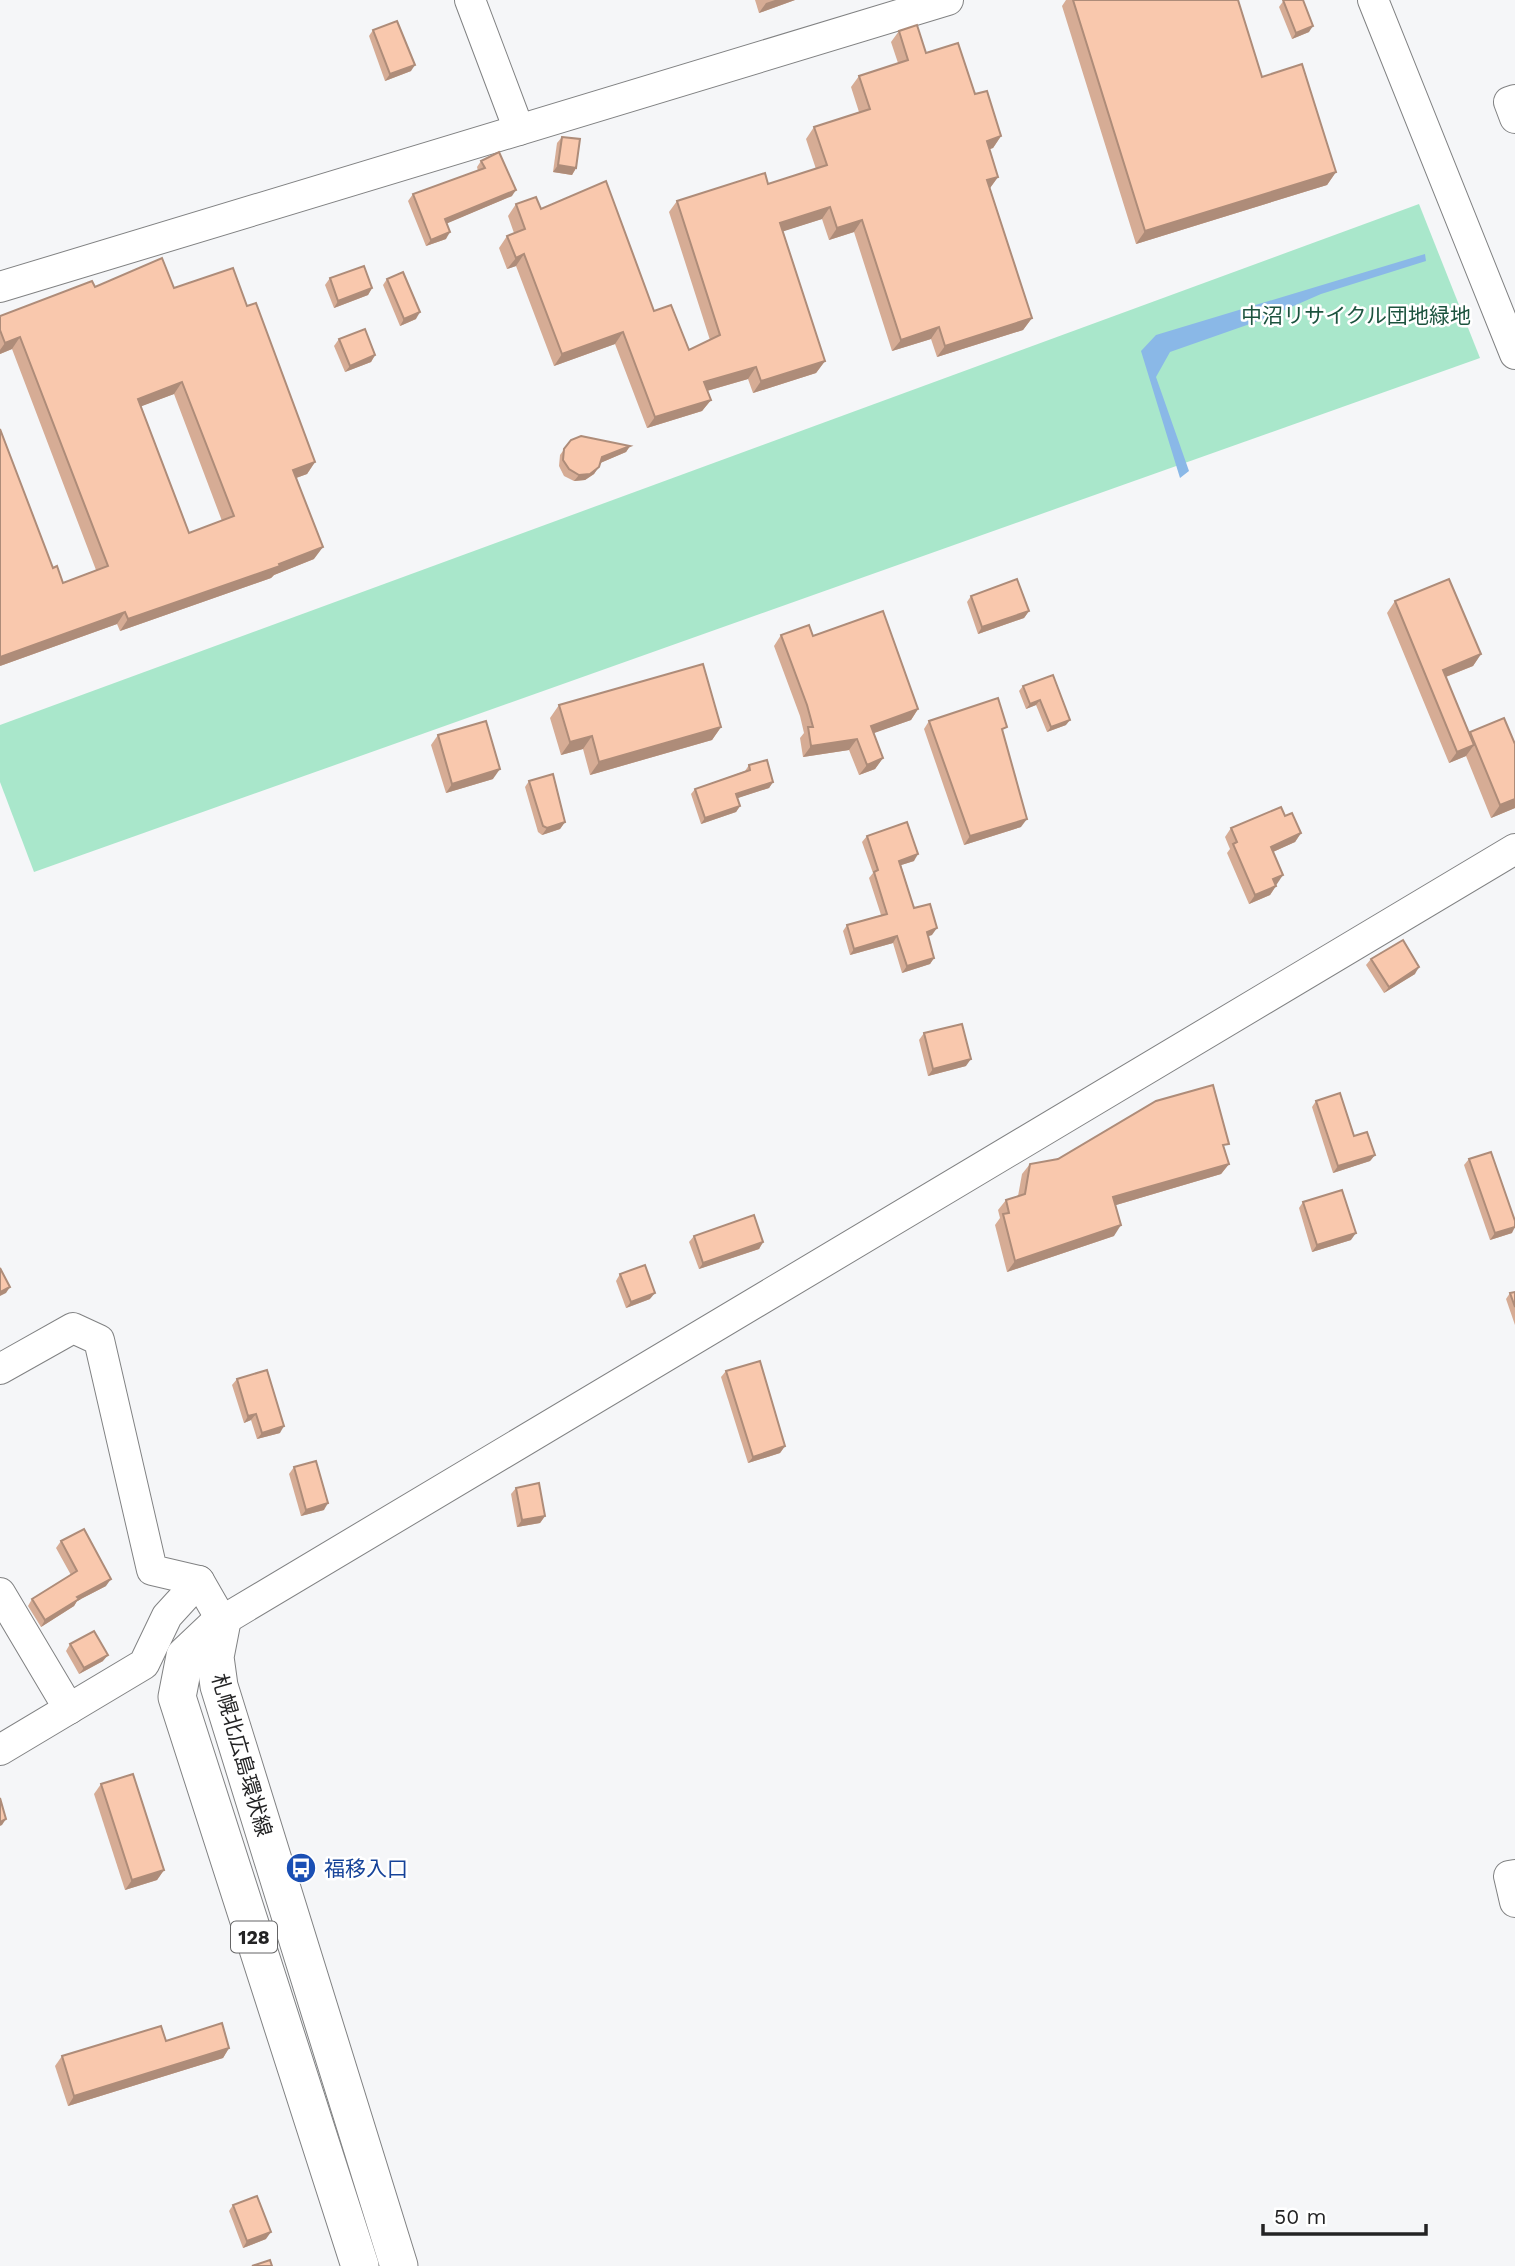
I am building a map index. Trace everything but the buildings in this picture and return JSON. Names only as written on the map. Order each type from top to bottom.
[{"type":"main road","name":"札幌北広島環状線","points":[[222,1621],[185,1656],[177,1697],[359,2266]]},
{"type":"main road","name":"札幌北広島環状線","points":[[222,1621],[215,1657],[219,1686],[399,2266]]},
{"type":"street","points":[[470,0],[519,130]]},
{"type":"street","points":[[1373,0],[1515,354]]},
{"type":"street","points":[[0,287],[932,2]]},
{"type":"street","points":[[1515,100],[1509,102],[1515,118]]},
{"type":"street","points":[[0,1369],[73,1328],[99,1340],[152,1570],[199,1581],[222,1621],[1515,849]]},
{"type":"street","points":[[0,1750],[144,1664],[167,1616],[199,1581]]},
{"type":"street","points":[[0,1592],[69,1709]]},
{"type":"street","points":[[1515,1875],[1509,1876],[1515,1902]]},
{"type":"green space","name":"中沼リサイクル団地緑地","points":[[1419,204],[1480,358],[34,872],[0,782],[0,725]]},
{"type":"water","points":[[1425,254],[1426,261],[1321,294],[1264,319],[1170,352],[1156,377],[1189,471],[1180,478],[1141,351],[1156,335]]},
{"type":"place","name":"福移入口","points":[[301,1868]]}]
